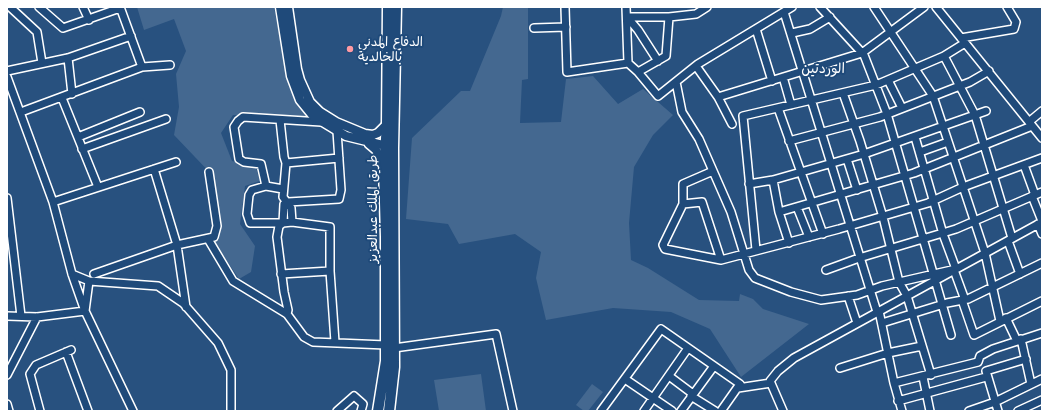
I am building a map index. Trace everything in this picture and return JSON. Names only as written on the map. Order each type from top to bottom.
[{"type":"highway","name":"طريق الملك عبدالعزيز","points":[[388,7],[387,124],[389,143],[384,166],[390,346],[394,367],[389,411]]},
{"type":"highway","name":"طريق الملك عبدالعزيز","points":[[378,411],[390,346],[389,143],[396,7]]},
{"type":"main road","points":[[280,7],[289,64],[296,92],[313,116],[346,136],[366,138],[389,143]]},
{"type":"main road","points":[[288,7],[297,69],[300,80],[310,102],[320,112],[366,138],[376,150],[384,166]]},
{"type":"main road","points":[[366,138],[378,133],[387,124]]},
{"type":"street","points":[[10,7],[37,32],[42,64]]},
{"type":"street","points":[[39,7],[63,28],[89,20],[120,7],[142,67]]},
{"type":"street","points":[[83,7],[89,20]]},
{"type":"street","points":[[565,7],[567,72],[628,63]]},
{"type":"street","points":[[626,7],[628,63],[638,72],[658,96],[696,66],[792,7]]},
{"type":"street","points":[[627,17],[669,17],[707,7]]},
{"type":"street","points":[[820,7],[862,53],[876,85],[887,114],[951,335]]},
{"type":"street","points":[[874,7],[891,30],[909,62],[915,68],[933,96],[985,253],[992,287],[1003,320],[1019,340],[1026,359],[1031,384]]},
{"type":"street","points":[[718,97],[862,53],[924,7]]},
{"type":"street","points":[[936,7],[1042,138]]},
{"type":"street","points":[[756,250],[743,116],[876,85],[944,56],[963,40],[1014,29],[1016,22],[1007,7]]},
{"type":"street","points":[[784,12],[792,33],[811,100],[823,133],[860,258],[882,323],[898,402],[902,411]]},
{"type":"street","points":[[627,17],[638,30],[658,61]]},
{"type":"street","points":[[638,72],[666,56],[669,17]]},
{"type":"street","points":[[792,33],[810,29],[830,17]]},
{"type":"street","points":[[534,28],[566,27]]},
{"type":"street","points":[[756,29],[772,81]]},
{"type":"street","points":[[7,71],[68,58],[131,36]]},
{"type":"street","points":[[944,56],[974,115],[1020,274]]},
{"type":"street","points":[[68,58],[72,94]]},
{"type":"street","points":[[21,112],[142,67],[170,65]]},
{"type":"street","points":[[696,66],[718,97],[732,124]]},
{"type":"street","points":[[789,141],[823,133],[887,114],[960,86],[988,71]]},
{"type":"street","points":[[7,77],[53,202],[72,274],[85,311],[133,411]]},
{"type":"street","points":[[783,77],[791,105]]},
{"type":"street","points":[[888,80],[902,108]]},
{"type":"street","points":[[676,82],[682,112],[699,139],[731,212],[749,270],[755,278],[791,292],[821,300],[848,296],[899,282],[934,276],[955,269],[1041,222]]},
{"type":"street","points":[[843,92],[883,217],[899,282],[907,296],[931,375]]},
{"type":"street","points":[[62,98],[98,187]]},
{"type":"street","points":[[778,108],[823,234]]},
{"type":"street","points":[[749,184],[773,180],[864,154],[896,144],[986,111]]},
{"type":"street","points":[[779,212],[841,195],[925,169],[984,146],[1031,124],[1042,111]]},
{"type":"street","points":[[78,137],[140,112]]},
{"type":"street","points":[[266,186],[261,164],[244,162],[239,159],[234,127],[238,120],[243,117],[321,122]]},
{"type":"street","points":[[82,149],[166,119]]},
{"type":"street","points":[[280,120],[286,163],[283,197],[291,208],[292,222]]},
{"type":"street","points":[[287,314],[288,310],[281,274],[277,237],[279,226],[283,223],[284,204],[288,202],[339,199],[341,190],[337,131]]},
{"type":"street","points":[[915,137],[974,335],[1042,301]]},
{"type":"street","points":[[920,152],[948,142]]},
{"type":"street","points":[[286,163],[339,158]]},
{"type":"street","points":[[713,171],[683,184],[683,204],[663,245],[665,249],[721,260],[823,234],[914,208],[963,187],[1042,158]]},
{"type":"street","points":[[847,159],[857,190]]},
{"type":"street","points":[[53,202],[176,162]]},
{"type":"street","points":[[1024,165],[1036,194],[1042,234]]},
{"type":"street","points":[[154,169],[177,245],[186,307]]},
{"type":"street","points":[[94,274],[177,245],[214,237],[217,226],[209,172]]},
{"type":"street","points":[[773,180],[779,212],[789,243]]},
{"type":"street","points":[[283,189],[266,186],[252,190],[248,195],[248,221],[256,224],[292,222],[330,227],[330,272],[335,342]]},
{"type":"street","points":[[826,270],[860,258],[943,234],[1036,194]]},
{"type":"street","points":[[7,198],[11,260],[21,316]]},
{"type":"street","points":[[683,204],[702,202],[721,260]]},
{"type":"street","points":[[798,207],[809,237]]},
{"type":"street","points":[[208,238],[233,281],[287,314],[304,337],[313,342],[390,346],[496,334],[513,411]]},
{"type":"street","points":[[882,323],[942,304],[964,300],[1042,263]]},
{"type":"street","points":[[281,274],[330,272]]},
{"type":"street","points":[[72,274],[90,280],[158,286],[186,307],[218,343],[231,370],[231,411]]},
{"type":"street","points":[[783,411],[770,381],[778,371],[794,358],[907,296],[934,276]]},
{"type":"street","points":[[85,311],[90,280]]},
{"type":"street","points":[[848,296],[856,323]]},
{"type":"street","points":[[7,316],[37,317],[85,311]]},
{"type":"street","points":[[7,375],[37,317]]},
{"type":"street","points":[[601,411],[661,329],[740,384],[722,411]]},
{"type":"street","points":[[894,383],[931,375],[978,362],[980,356],[1019,340],[1042,333]]},
{"type":"street","points":[[840,368],[888,353],[922,346]]},
{"type":"street","points":[[644,411],[688,348]]},
{"type":"street","points":[[40,411],[30,374],[36,365],[69,351],[88,411]]},
{"type":"street","points":[[998,411],[986,377],[986,371],[1026,359]]},
{"type":"street","points":[[681,411],[714,366]]},
{"type":"street","points":[[668,376],[714,411]]},
{"type":"street","points":[[923,377],[930,411]]},
{"type":"street","points":[[898,402],[986,377]]},
{"type":"street","points":[[625,379],[672,411]]},
{"type":"street","points":[[969,411],[995,402],[1042,379]]},
{"type":"street","points":[[738,388],[771,384]]},
{"type":"street","points":[[337,411],[354,396],[363,404],[361,411]]},
{"type":"street","points":[[1018,411],[1042,400]]},
{"type":"street","points":[[7,404],[9,411]]},
{"type":"shaded area","points":[[137,7],[274,7],[289,87],[306,116],[233,115],[221,133],[232,161],[256,168],[260,181],[245,186],[240,224],[255,246],[251,272],[239,279],[215,243],[219,231],[215,178],[174,135],[179,107],[176,74],[186,51],[174,19],[144,30]]},
{"type":"shaded area","points":[[503,7],[528,7],[528,79],[522,80],[520,123],[561,122],[566,79],[593,76],[618,104],[643,89],[673,115],[653,135],[634,167],[629,223],[631,260],[648,268],[699,300],[739,301],[740,294],[753,299],[763,309],[809,324],[741,377],[710,329],[671,312],[613,308],[546,320],[536,278],[541,252],[515,234],[459,244],[448,224],[406,219],[412,138],[461,91],[470,91],[501,16]]},
{"type":"shaded area","points":[[481,374],[486,411],[439,411],[434,380]]},
{"type":"shaded area","points":[[592,384],[603,392],[588,411],[584,411],[576,405]]},
{"type":"place","name":"الدفاع المدني بالخالدية","points":[[350,49]]},
{"type":"district","name":"الوردتين","points":[[823,69]]}]
